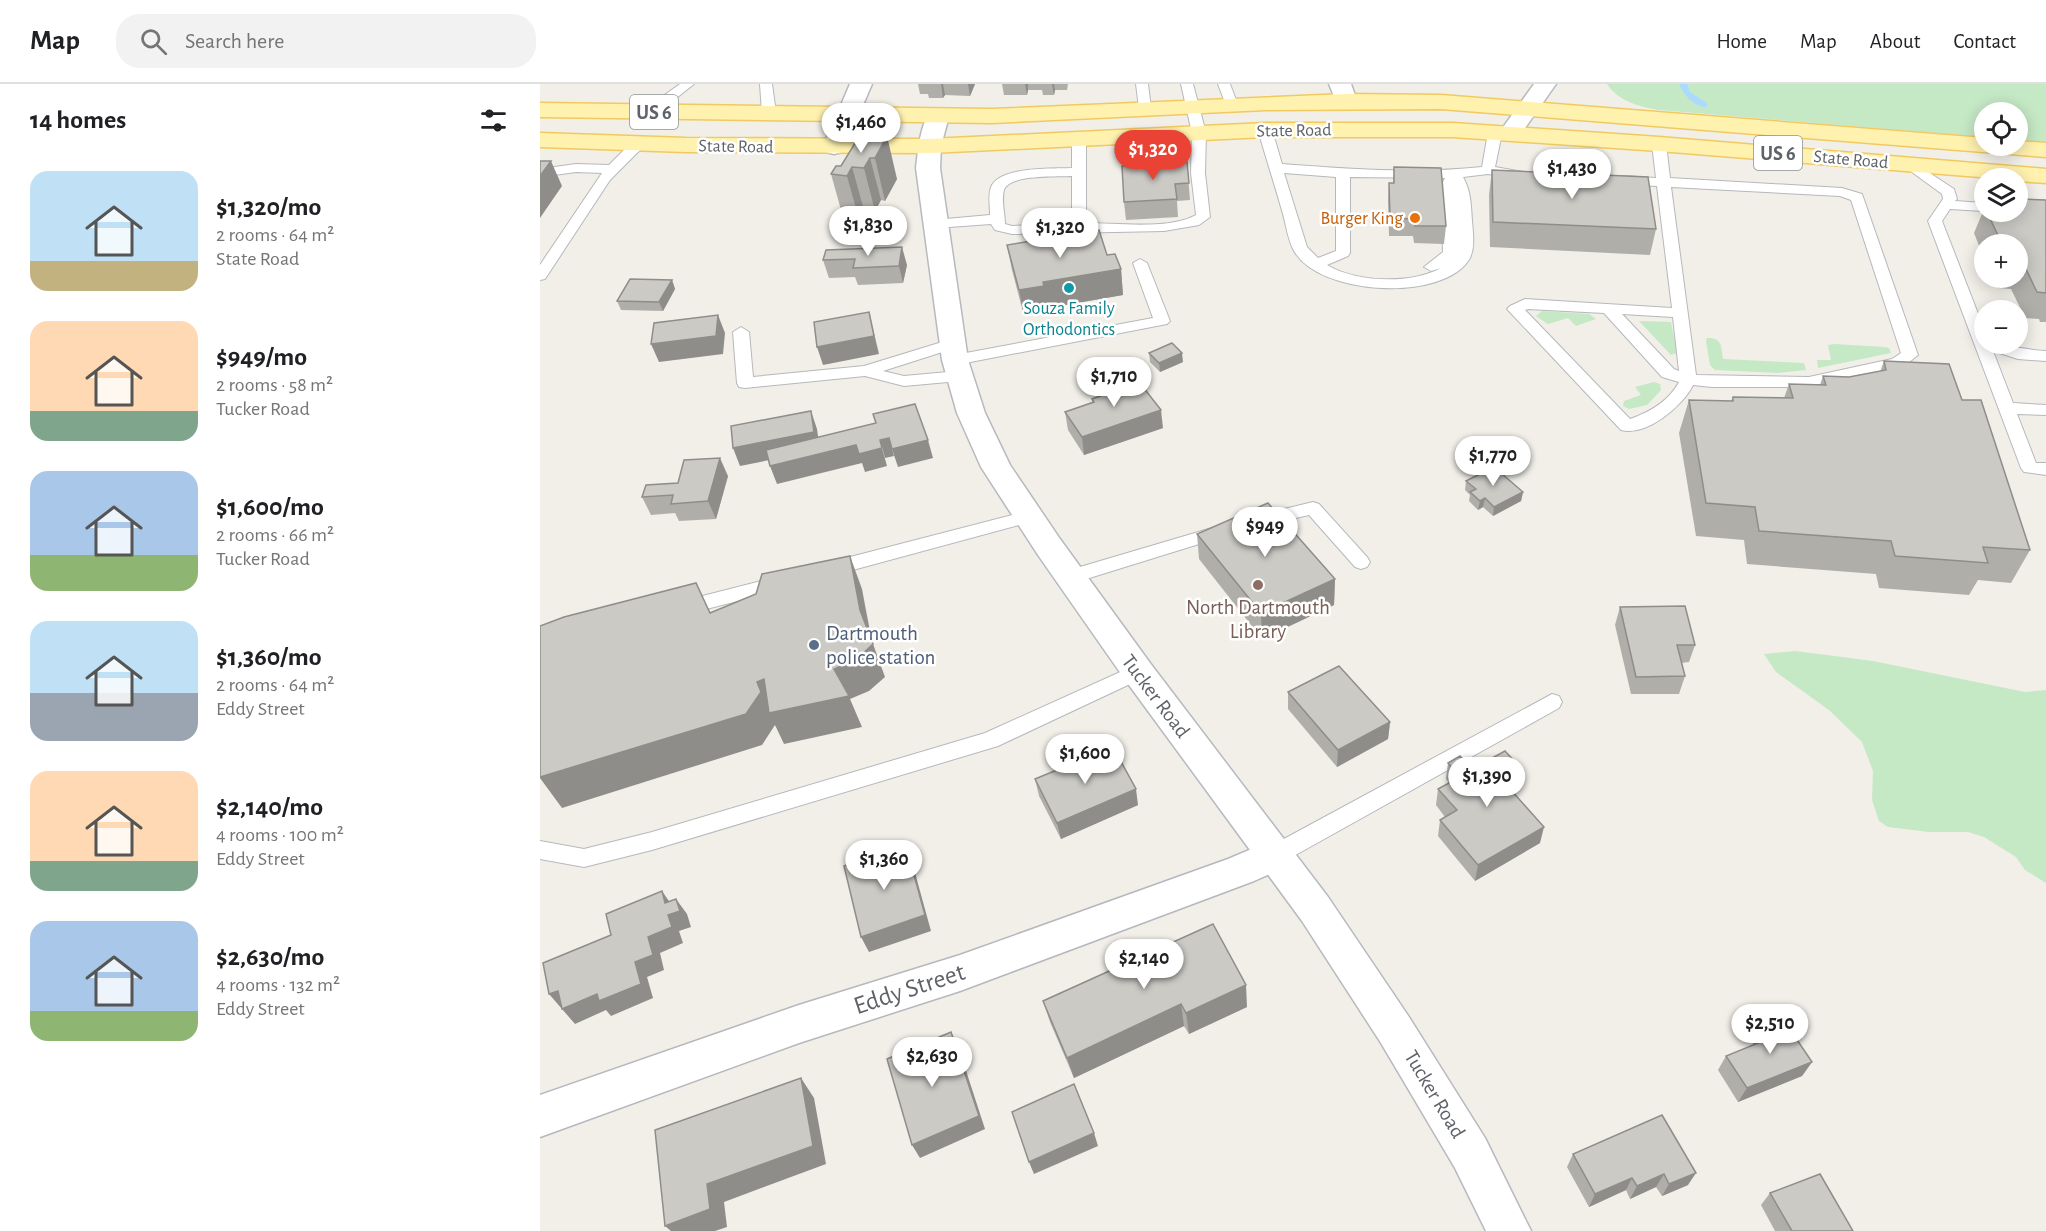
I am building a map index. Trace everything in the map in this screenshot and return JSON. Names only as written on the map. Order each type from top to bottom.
[{"type":"main road","points":[[834,147],[861,84]]},
{"type":"main road","points":[[1502,133],[1545,84]]},
{"type":"main road","name":"State Road","points":[[540,140],[834,147],[934,131],[992,116],[1232,105],[1343,92],[1525,109],[1974,144]]},
{"type":"main road","name":"State Road","points":[[540,110],[848,115],[934,131],[1079,140],[1265,130],[1393,129],[1502,133],[2046,176]]},
{"type":"main road","name":"Tucker Road","points":[[934,131],[928,168],[934,224],[955,360],[971,413],[996,466],[1028,517],[1138,672],[1315,909],[1395,1030],[1470,1153],[1501,1228]]},
{"type":"main road","name":"State Road","points":[[2028,149],[2046,150]]},
{"type":"main road","name":"Eddy Street","points":[[540,1116],[799,1024],[960,973],[1241,870],[1275,855]]},
{"type":"lane","points":[[650,112],[688,84]]},
{"type":"lane","points":[[766,84],[769,114]]},
{"type":"lane","points":[[1142,84],[1145,108]]},
{"type":"lane","points":[[1078,172],[1015,176],[1003,181],[997,188],[1000,227],[1012,230],[1079,227],[1104,229],[1172,226],[1199,221],[1204,212],[1198,173],[1199,133],[1187,84]]},
{"type":"lane","points":[[1224,84],[1232,105]]},
{"type":"lane","points":[[1265,130],[1300,249],[1320,266],[1347,280],[1378,283],[1421,279],[1448,271],[1456,266],[1466,247],[1463,187],[1454,174]]},
{"type":"lane","points":[[1488,170],[1502,133]]},
{"type":"lane","points":[[1079,140],[1079,227]]},
{"type":"lane","points":[[540,276],[605,177],[639,143]]},
{"type":"lane","points":[[1659,144],[1662,182],[1680,313],[1688,379],[1683,392],[1662,412],[1647,420],[1627,426],[1515,309],[1524,304],[1680,313]]},
{"type":"lane","points":[[1910,164],[1947,188],[1950,199],[1935,221],[1974,317]]},
{"type":"lane","points":[[540,173],[598,167],[613,170]]},
{"type":"lane","points":[[1277,168],[1342,173],[1454,174],[1488,170],[1530,176]]},
{"type":"lane","points":[[1320,266],[1343,254],[1342,173]]},
{"type":"lane","points":[[1609,180],[1842,192],[1857,197],[1910,355],[1897,363],[1809,382],[1712,382],[1688,379],[1668,373],[1609,309]]},
{"type":"lane","points":[[1945,205],[1974,206]]},
{"type":"lane","points":[[934,224],[998,219]]},
{"type":"lane","points":[[741,332],[745,384],[955,360],[1162,321],[1140,263]]},
{"type":"lane","points":[[1988,354],[2030,468],[2046,469]]},
{"type":"lane","points":[[2018,354],[2046,356]]},
{"type":"lane","points":[[865,371],[904,381],[955,360]]},
{"type":"lane","points":[[2007,408],[2046,410]]},
{"type":"lane","points":[[1070,577],[1247,524],[1313,508],[1362,562]]},
{"type":"lane","points":[[665,613],[1028,517]]},
{"type":"lane","points":[[540,850],[584,858],[652,841],[992,740],[1138,672]]},
{"type":"lane","points":[[1275,855],[1552,702]]},
{"type":"green space","points":[[1607,84],[2046,84],[2046,142],[2028,141],[2028,102],[1974,102],[1974,136],[1659,110],[1637,105],[1623,99]]},
{"type":"green space","points":[[1542,311],[1589,314],[1596,319],[1576,326],[1568,318],[1548,324],[1536,316]]},
{"type":"green space","points":[[1639,321],[1671,322],[1677,353],[1671,355]]},
{"type":"green space","points":[[1707,338],[1719,341],[1723,359],[1804,363],[1806,370],[1778,373],[1715,370],[1710,365]]},
{"type":"green space","points":[[1828,345],[1885,347],[1889,348],[1891,353],[1818,368],[1817,360],[1831,360]]},
{"type":"green space","points":[[1654,382],[1660,384],[1661,390],[1647,405],[1629,409],[1623,406],[1624,401],[1641,395],[1635,387]]},
{"type":"green space","points":[[1795,651],[1873,661],[2025,692],[2046,690],[2046,883],[2025,870],[2016,857],[1984,837],[1968,832],[1929,832],[1888,827],[1879,821],[1872,800],[1873,771],[1862,742],[1829,710],[1776,672],[1764,654]]},
{"type":"building","points":[[860,135],[887,136],[875,158],[870,158],[864,168],[852,167],[847,176],[831,174],[836,166],[841,166]]},
{"type":"building","points":[[540,161],[551,161],[540,176]]},
{"type":"building","points":[[1187,162],[1189,183],[1175,184],[1177,199],[1124,202],[1122,166]]},
{"type":"building","name":"Burger King","points":[[1394,167],[1441,168],[1446,226],[1415,226],[1414,219],[1390,218],[1389,183],[1394,183]]},
{"type":"building","points":[[1492,170],[1648,177],[1656,229],[1493,222]]},
{"type":"building","points":[[2028,199],[2046,200],[2046,293],[2037,292],[2028,273],[2028,234],[1997,234],[1992,222],[2028,222]]},
{"type":"building","points":[[1099,230],[1107,255],[1115,254],[1121,269],[1043,282],[1044,286],[1019,290],[1007,245]]},
{"type":"building","points":[[902,247],[899,266],[853,268],[855,259],[823,260],[826,250]]},
{"type":"building","points":[[630,279],[672,280],[659,302],[617,301]]},
{"type":"building","points":[[869,312],[874,336],[817,347],[814,322]]},
{"type":"building","points":[[718,315],[716,336],[651,344],[654,323]]},
{"type":"building","points":[[1172,343],[1182,353],[1159,363],[1149,353]]},
{"type":"building","points":[[1884,361],[1949,364],[1962,400],[1981,400],[2030,550],[1983,547],[1988,563],[1895,556],[1891,541],[1759,531],[1755,507],[1706,503],[1689,400],[1733,401],[1733,397],[1793,398],[1789,384],[1826,385],[1823,376],[1849,377],[1886,370]]},
{"type":"building","points":[[1124,378],[1126,381],[1136,378],[1161,410],[1082,437],[1065,412],[1094,402],[1092,399],[1112,392],[1106,385]]},
{"type":"building","points":[[915,404],[928,440],[892,449],[889,438],[880,440],[882,448],[859,454],[856,445],[770,466],[766,450],[876,423],[873,414]]},
{"type":"building","points":[[811,411],[814,432],[733,448],[731,426]]},
{"type":"building","points":[[720,458],[708,501],[671,504],[673,495],[642,497],[646,485],[678,483],[684,460]]},
{"type":"building","points":[[1494,467],[1523,492],[1494,507],[1485,498],[1480,501],[1470,492],[1476,489],[1466,481]]},
{"type":"building","points":[[1268,503],[1335,579],[1261,613],[1197,534]]},
{"type":"building","points":[[850,556],[860,610],[873,644],[857,659],[834,669],[849,696],[769,713],[764,679],[757,682],[761,692],[746,714],[540,777],[540,626],[564,617],[696,583],[710,613],[756,594],[762,574]]},
{"type":"building","points":[[1685,606],[1695,645],[1677,645],[1685,676],[1636,677],[1620,607]]},
{"type":"building","points":[[1339,666],[1390,722],[1338,750],[1288,692]]},
{"type":"building","points":[[1113,747],[1136,789],[1057,823],[1035,779]]},
{"type":"building","points":[[1505,751],[1521,768],[1502,780],[1544,827],[1478,865],[1440,820],[1457,810],[1438,789],[1460,777],[1448,763],[1460,756],[1472,769]]},
{"type":"building","points":[[906,846],[925,915],[861,937],[844,866]]},
{"type":"building","points":[[662,891],[665,903],[676,899],[680,911],[668,915],[672,927],[648,937],[653,955],[635,962],[641,984],[599,1001],[597,994],[562,1009],[558,991],[549,994],[543,963],[611,935],[606,914]]},
{"type":"building","points":[[1213,924],[1246,985],[1186,1013],[1181,1004],[1067,1058],[1043,1001]]},
{"type":"building","points":[[1781,1016],[1812,1062],[1747,1088],[1726,1056],[1768,1039],[1759,1025]]},
{"type":"building","points":[[951,1032],[979,1116],[912,1145],[887,1059]]},
{"type":"building","points":[[801,1078],[813,1146],[707,1184],[710,1209],[665,1226],[655,1130]]},
{"type":"building","points":[[1074,1084],[1094,1133],[1029,1162],[1012,1112]]},
{"type":"building","points":[[1662,1115],[1696,1173],[1669,1184],[1664,1174],[1637,1186],[1632,1178],[1595,1194],[1573,1154]]},
{"type":"building","points":[[1820,1174],[1853,1231],[1792,1231],[1770,1193]]},
{"type":"waterway","points":[[1683,84],[1687,93],[1704,105]]},
{"type":"place","name":"Burger King","points":[[1415,218]]},
{"type":"place","name":"Souza Family Orthodontics","points":[[1069,288]]},
{"type":"place","name":"North Dartmouth Library","points":[[1258,585]]},
{"type":"place","name":"Dartmouth police station","points":[[814,645]]}]
